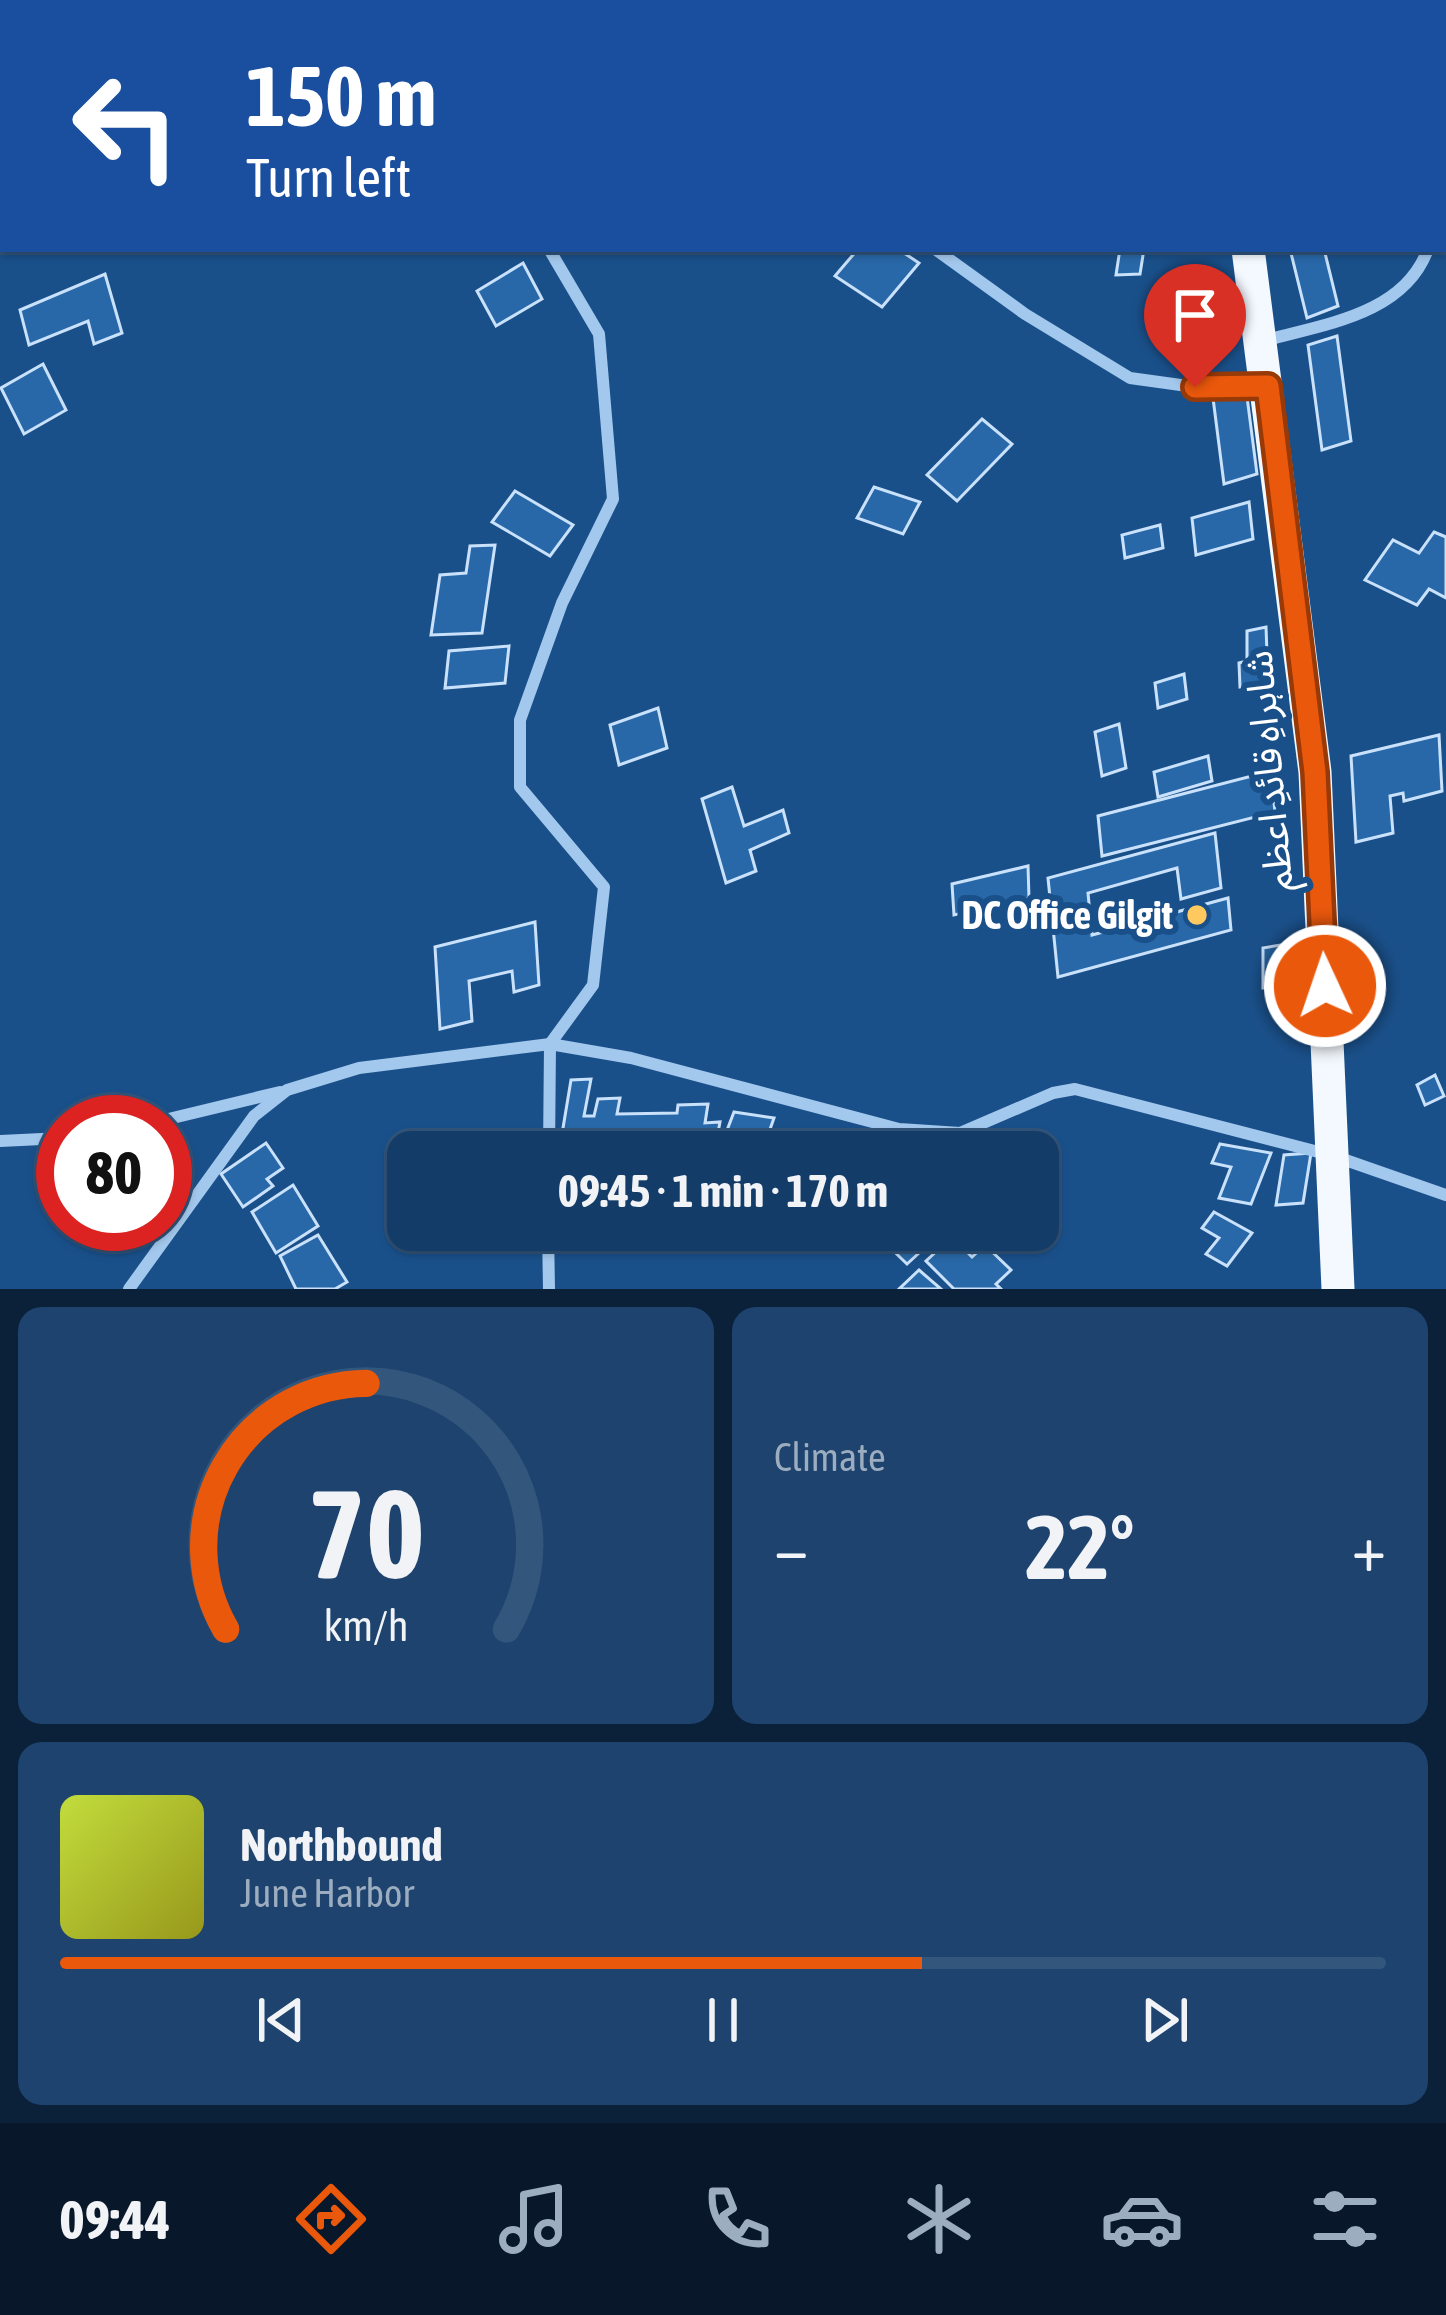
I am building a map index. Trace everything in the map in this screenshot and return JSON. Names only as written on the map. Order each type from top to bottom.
[{"type":"highway","name":"شاہراہِ قائدِ اعظم","points":[[1248,252],[1315,772],[1338,1289]]},
{"type":"street","points":[[549,1131],[550,1044],[592,986],[604,887],[520,787],[520,720],[562,603],[613,499],[599,334],[551,252]]},
{"type":"street","points":[[939,252],[1025,314],[1130,378],[1195,387],[1268,386]]},
{"type":"street","points":[[1262,342],[1370,310],[1418,277],[1427,252]]},
{"type":"street","points":[[192,1113],[359,1068],[550,1044],[631,1058],[899,1130],[960,1133],[1053,1093],[1075,1089],[1334,1156],[1446,1195]]},
{"type":"street","points":[[128,1289],[254,1117],[287,1090]]},
{"type":"street","points":[[0,1141],[36,1139]]},
{"type":"street","points":[[548,1251],[549,1289]]},
{"type":"building","points":[[855,252],[902,252],[919,263],[882,307],[835,276]]},
{"type":"building","points":[[1120,252],[1144,252],[1140,274],[1116,275]]},
{"type":"building","points":[[1291,252],[1325,252],[1338,306],[1307,318]]},
{"type":"building","points":[[523,263],[542,299],[496,326],[477,291]]},
{"type":"building","points":[[105,274],[122,333],[94,344],[88,321],[29,345],[20,310]]},
{"type":"building","points":[[1337,336],[1351,441],[1322,450],[1308,345]]},
{"type":"building","points":[[43,364],[66,410],[24,434],[1,388]]},
{"type":"building","points":[[1246,389],[1257,474],[1224,484],[1213,398]]},
{"type":"building","points":[[982,419],[1012,444],[957,501],[927,475]]},
{"type":"building","points":[[874,487],[920,502],[903,534],[857,518]]},
{"type":"building","points":[[515,491],[573,525],[550,556],[492,522]]},
{"type":"building","points":[[1249,502],[1253,539],[1196,555],[1192,518]]},
{"type":"building","points":[[1160,525],[1163,548],[1125,558],[1122,535]]},
{"type":"building","points":[[1434,532],[1446,537],[1446,598],[1429,589],[1417,605],[1365,580],[1393,540],[1419,553]]},
{"type":"building","points":[[495,545],[482,633],[431,635],[440,575],[466,573],[470,546]]},
{"type":"building","points":[[1266,627],[1268,681],[1240,687],[1239,663],[1247,661],[1247,631]]},
{"type":"building","points":[[509,646],[505,683],[445,688],[449,651]]},
{"type":"building","points":[[1184,674],[1187,699],[1158,708],[1155,683]]},
{"type":"building","points":[[658,708],[667,748],[619,765],[610,725]]},
{"type":"building","points":[[1119,724],[1126,768],[1102,776],[1095,732]]},
{"type":"building","points":[[1439,735],[1442,791],[1404,801],[1403,793],[1390,796],[1393,833],[1356,842],[1351,756]]},
{"type":"building","points":[[1208,756],[1212,781],[1158,797],[1154,772]]},
{"type":"building","points":[[1271,771],[1275,812],[1102,856],[1098,816]]},
{"type":"building","points":[[732,787],[744,826],[783,810],[789,833],[750,850],[756,871],[726,883],[702,799]]},
{"type":"building","name":"DC Office Gilgit","points":[[1215,833],[1221,888],[1181,899],[1177,868],[1088,893],[1092,935],[1228,898],[1231,930],[1058,977],[1048,878]]},
{"type":"building","points":[[1028,866],[1029,898],[954,915],[952,884]]},
{"type":"building","points":[[535,922],[539,985],[514,992],[512,971],[469,981],[472,1021],[440,1029],[435,947]]},
{"type":"building","points":[[1293,943],[1293,983],[1263,988],[1263,948]]},
{"type":"building","points":[[1435,1075],[1444,1096],[1425,1105],[1417,1085]]},
{"type":"building","points":[[591,1079],[584,1116],[594,1116],[598,1099],[620,1098],[617,1114],[677,1113],[678,1105],[708,1104],[705,1123],[720,1122],[718,1131],[562,1131],[571,1080]]},
{"type":"building","points":[[734,1112],[774,1118],[769,1131],[727,1131]]},
{"type":"building","points":[[266,1143],[283,1168],[267,1179],[273,1186],[243,1207],[221,1174]]},
{"type":"building","points":[[1220,1144],[1271,1153],[1251,1204],[1219,1198],[1231,1167],[1212,1163]]},
{"type":"building","points":[[1311,1153],[1303,1203],[1276,1205],[1284,1155]]},
{"type":"building","points":[[293,1185],[318,1226],[276,1253],[252,1212]]},
{"type":"building","points":[[1214,1212],[1252,1233],[1227,1266],[1206,1254],[1219,1238],[1202,1228]]},
{"type":"building","points":[[318,1235],[347,1282],[335,1289],[296,1289],[280,1256]]},
{"type":"building","points":[[894,1251],[921,1251],[907,1264]]},
{"type":"building","points":[[937,1251],[966,1251],[972,1257],[978,1251],[991,1251],[1011,1270],[996,1284],[1001,1289],[954,1289],[926,1261]]},
{"type":"building","points":[[919,1270],[941,1289],[899,1289]]},
{"type":"place","name":"DC Office Gilgit","points":[[1197,915]]},
{"type":"route","points":[[1195,387],[1268,386],[1315,772],[1325,986]]}]
